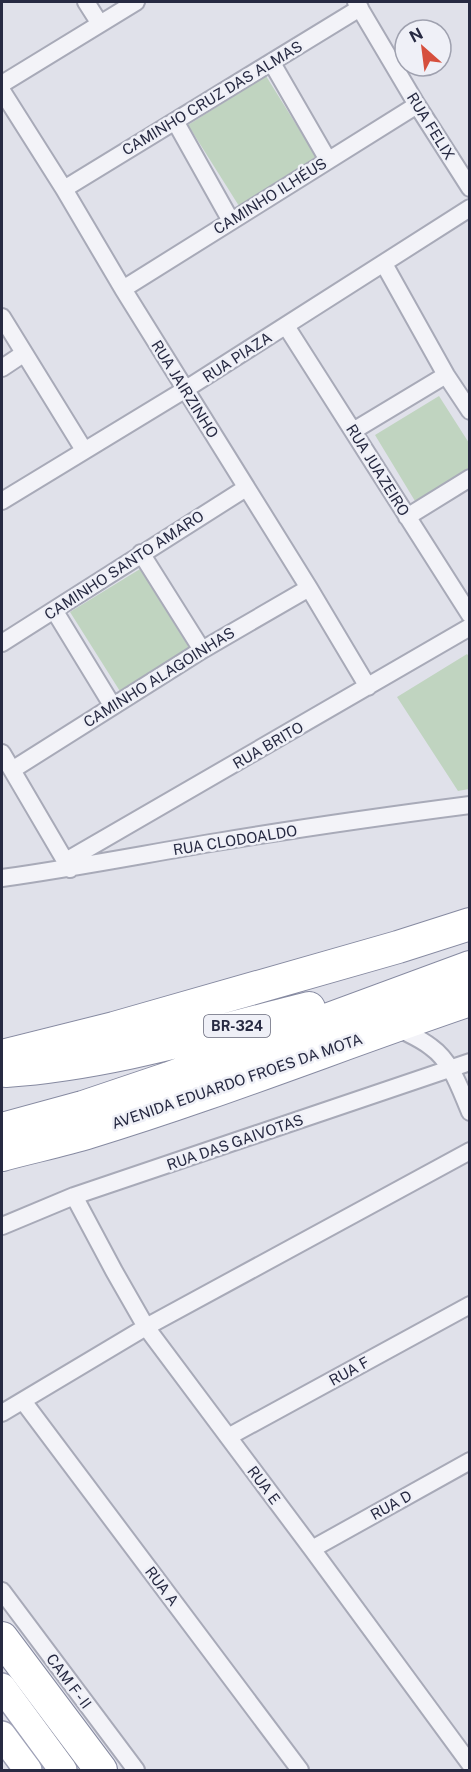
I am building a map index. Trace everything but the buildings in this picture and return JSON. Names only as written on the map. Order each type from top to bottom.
[{"type":"highway","points":[[2,1056],[114,1028],[398,947],[470,924]]},
{"type":"highway","name":"BR-324","points":[[2,1072],[50,1068],[115,1056],[470,966]]},
{"type":"highway","name":"BR-324","points":[[2,1129],[83,1107],[169,1078],[470,966]]},
{"type":"highway","name":"AVENIDA EDUARDO FROES DA MOTA","points":[[2,1155],[111,1125],[219,1090],[470,1000]]},
{"type":"highway","points":[[2,1638],[101,1770]]},
{"type":"main road","points":[[2,1687],[63,1770]]},
{"type":"main road","points":[[2,1735],[28,1770]]},
{"type":"street","points":[[86,2],[99,24]]},
{"type":"street","points":[[2,84],[136,2]]},
{"type":"street","name":"CAMINHO CRUZ DAS ALMAS","points":[[64,189],[272,63],[358,5]]},
{"type":"street","name":"RUA FELIX","points":[[358,5],[417,105],[470,188]]},
{"type":"street","points":[[272,63],[328,160]]},
{"type":"street","name":"RUA JAIRZINHO","points":[[2,91],[368,687]]},
{"type":"street","name":"CAMINHO ILHÉUS","points":[[123,289],[417,105]]},
{"type":"street","points":[[175,121],[231,221]]},
{"type":"street","name":"RUA PIAZA","points":[[2,501],[186,389],[470,208]]},
{"type":"street","points":[[384,264],[446,375],[470,411]]},
{"type":"street","points":[[2,317],[84,450]]},
{"type":"street","name":"RUA JUAZEIRO","points":[[286,326],[407,517],[469,627]]},
{"type":"street","points":[[2,368],[23,354]]},
{"type":"street","points":[[353,431],[446,375]]},
{"type":"street","points":[[407,517],[470,477]]},
{"type":"street","name":"CAMINHO SANTO AMARO","points":[[2,643],[246,488]]},
{"type":"street","points":[[141,553],[202,650]]},
{"type":"street","name":"CAMINHO ALAGOINHAS","points":[[12,770],[112,705],[309,588]]},
{"type":"street","points":[[54,610],[112,705]]},
{"type":"street","name":"RUA BRITO","points":[[68,865],[469,627]]},
{"type":"street","points":[[2,753],[68,865]]},
{"type":"street","name":"RUA CLODOALDO","points":[[2,878],[68,865],[215,842],[470,805]]},
{"type":"street","points":[[393,1026],[440,1054],[450,1069],[470,1112]]},
{"type":"street","name":"RUA DAS GAIVOTAS","points":[[2,1226],[74,1196],[470,1062]]},
{"type":"street","points":[[2,1413],[146,1327],[470,1151]]},
{"type":"street","name":"RUA E","points":[[74,1196],[146,1327],[470,1764]]},
{"type":"street","name":"RUA F","points":[[228,1437],[470,1305]]},
{"type":"street","name":"RUA A","points":[[23,1401],[300,1770]]},
{"type":"street","name":"RUA D","points":[[312,1549],[470,1461]]},
{"type":"street","name":"CAM F - II","points":[[2,1591],[136,1770]]},
{"type":"green space","points":[[266,76],[317,158],[239,206],[188,125]]},
{"type":"green space","points":[[439,396],[469,443],[469,468],[415,501],[375,435]]},
{"type":"green space","points":[[140,569],[192,652],[123,696],[70,612]]},
{"type":"green space","points":[[467,654],[470,658],[469,789],[458,791],[397,697]]}]
